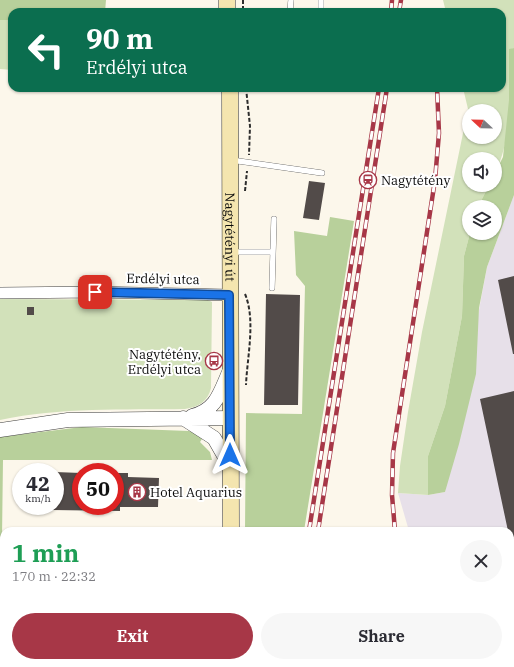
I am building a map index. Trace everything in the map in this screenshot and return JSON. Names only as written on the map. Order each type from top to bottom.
[{"type":"main road","name":"Nagytétényi út","points":[[230,92],[229,252],[236,293],[230,370],[230,527]]},
{"type":"street","name":"Erdélyi utca","points":[[0,293],[236,293]]},
{"type":"street","points":[[183,418],[203,413],[213,405],[230,370]]},
{"type":"street","points":[[183,418],[214,438],[230,466]]},
{"type":"street","points":[[0,430],[68,420],[230,418]]},
{"type":"lane","points":[[229,159],[322,173]]},
{"type":"lane","points":[[272,288],[274,219]]},
{"type":"lane","points":[[229,252],[273,252]]},
{"type":"path","points":[[245,194],[250,126],[246,92]]},
{"type":"path","points":[[236,293],[248,304],[250,343],[245,391]]},
{"type":"shaded area","points":[[514,195],[514,527],[408,527],[398,493],[428,495],[445,492],[487,267],[497,240],[502,240],[502,227]]},
{"type":"green space","points":[[0,0],[106,0],[105,8],[8,8],[8,20],[0,20]]},
{"type":"green space","points":[[443,0],[514,0],[514,48],[509,50],[509,113],[502,155],[502,152],[462,152],[462,192],[486,192],[482,200],[462,200],[462,240],[468,240],[464,256],[462,316],[445,406],[428,456],[428,495],[398,493],[400,466],[408,412],[422,332],[462,138],[462,144],[502,144],[502,104],[467,104],[464,92],[506,92],[506,8],[445,8]]},
{"type":"green space","points":[[0,20],[8,20],[8,70],[0,69]]},
{"type":"green space","points":[[514,48],[514,195],[502,227],[502,200],[482,200],[486,192],[502,192],[502,159],[509,100],[509,49]]},
{"type":"green space","points":[[330,217],[354,221],[305,527],[245,527],[246,413],[302,414],[305,286],[296,275],[294,231],[327,236]]},
{"type":"green space","points":[[468,240],[497,240],[487,267],[479,308],[476,374],[459,444],[445,492],[428,495],[428,456],[445,406],[462,316],[464,256]]},
{"type":"green space","points":[[0,299],[208,300],[212,302],[210,393],[199,405],[185,409],[115,409],[69,411],[0,420]]},
{"type":"green space","points":[[82,427],[189,431],[204,436],[200,442],[210,452],[212,460],[3,460],[2,527],[0,527],[0,437]]},
{"type":"building","points":[[309,181],[325,183],[319,220],[303,218]]},
{"type":"building","points":[[514,276],[514,354],[513,354],[498,280]]},
{"type":"building","points":[[266,294],[300,295],[298,405],[264,405]]},
{"type":"building","points":[[27,307],[34,307],[34,315],[27,315]]},
{"type":"building","points":[[514,391],[514,527],[507,527],[480,399]]},
{"type":"building","points":[[64,472],[72,473],[72,510],[64,510]]},
{"type":"building","points":[[124,473],[128,473],[128,477],[159,478],[158,507],[124,507]]},
{"type":"railway","points":[[391,8],[392,0]]},
{"type":"railway","points":[[400,8],[401,0]]},
{"type":"railway","points":[[310,527],[378,92]]},
{"type":"railway","points":[[319,527],[386,92]]},
{"type":"railway","points":[[395,527],[392,495],[393,453],[435,180],[439,133],[437,92]]},
{"type":"place","name":"Nagytétény","points":[[368,180]]},
{"type":"place","name":"Nagytétény, Erdélyi utca","points":[[214,361]]},
{"type":"place","name":"Hotel Aquarius","points":[[137,492]]},
{"type":"route","points":[[95,292],[229,295],[230,455]]}]
